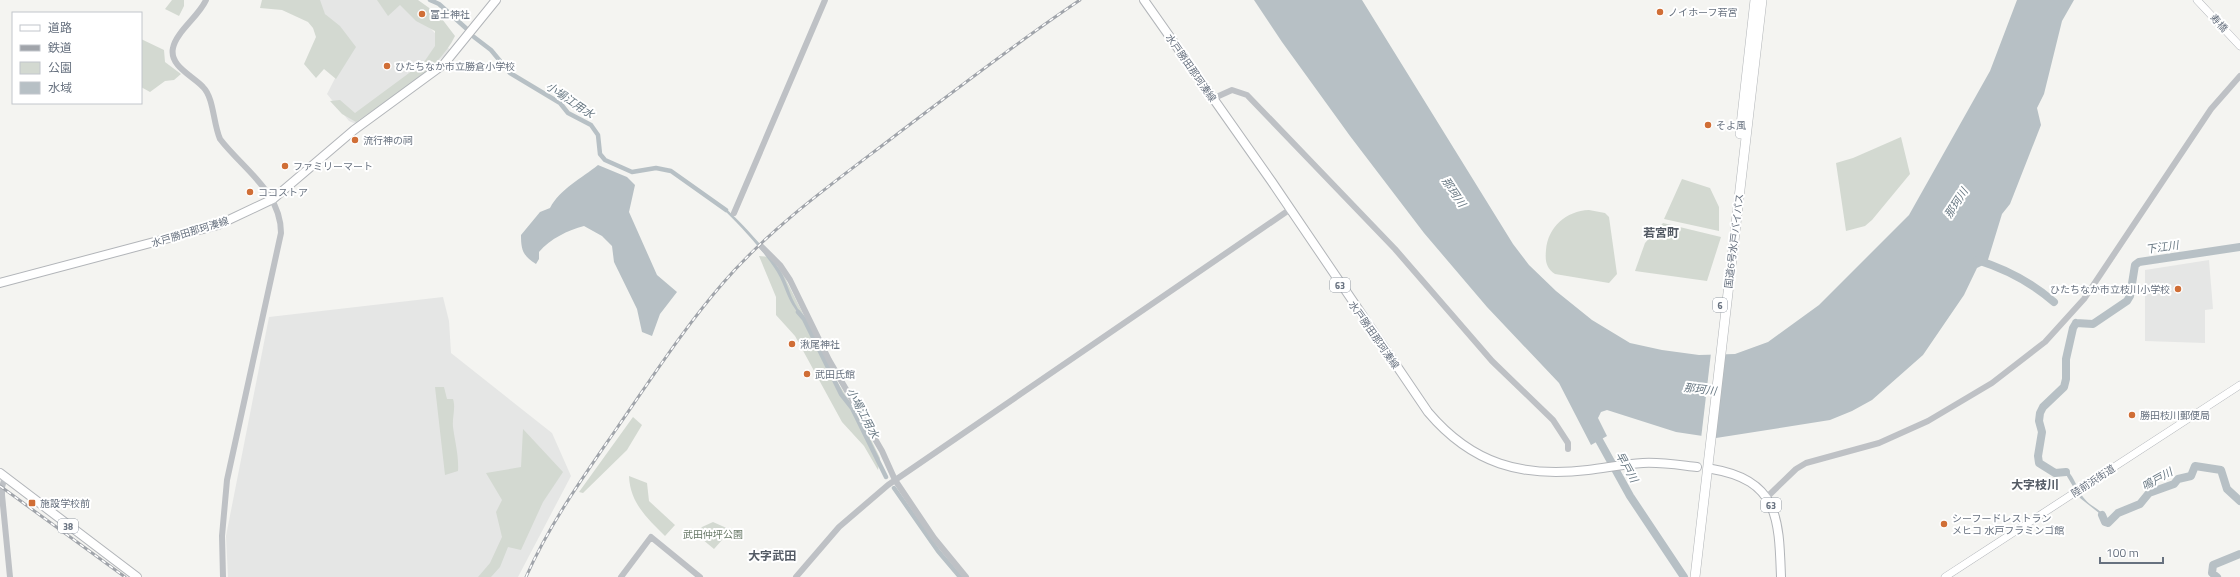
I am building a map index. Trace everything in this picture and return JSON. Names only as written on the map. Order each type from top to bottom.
[{"type":"highway","name":"国道6号水戸バイパス","points":[[1741,155],[1755,0]]},
{"type":"highway","name":"国道6号水戸バイパス","points":[[1693,575],[1741,155],[1762,0]]},
{"type":"highway","name":"国道6号水戸バイパス","points":[[1693,575],[1690,564],[1706,457]]},
{"type":"main road","name":"水戸勝田那珂湊線","points":[[0,283],[218,225],[273,199],[354,130],[444,64],[496,0]]},
{"type":"main road","name":"水戸勝田那珂湊線","points":[[1144,0],[1428,412],[1458,442],[1484,458],[1520,470],[1543,472],[1600,469],[1653,463],[1697,467]]},
{"type":"main road","name":"寿橋","points":[[2198,0],[2240,46]]},
{"type":"main road","name":"陸前浜街道","points":[[1945,577],[2240,385]]},
{"type":"main road","name":"63","points":[[1712,469],[1728,471],[1743,477],[1752,483],[1766,498],[1775,513],[1779,526],[1781,577]]},
{"type":"main road","name":"38","points":[[3,475],[137,577]]},
{"type":"street","points":[[206,0],[174,44],[173,57],[180,67],[207,91],[212,104],[216,128],[220,139],[273,199],[281,219],[281,233],[227,480],[222,536],[224,577]]},
{"type":"street","points":[[734,213],[825,0]]},
{"type":"street","points":[[1766,498],[1796,469],[1806,463],[1879,443],[1949,410],[2004,375],[2045,342],[2084,300],[2211,109],[2240,76]]},
{"type":"street","points":[[1212,99],[1232,90],[1247,95],[1391,245],[1483,352],[1553,420],[1568,443],[1568,449]]},
{"type":"street","points":[[796,577],[844,522],[895,480],[1289,210]]},
{"type":"street","points":[[762,247],[780,265],[790,280],[829,360],[878,444],[895,480],[934,538],[966,577]]},
{"type":"street","points":[[3,475],[2,514],[10,577]]},
{"type":"street","points":[[621,577],[651,537],[700,577]]},
{"type":"shaded area","name":"ひたちなか市立勝倉小学校","points":[[314,0],[405,0],[451,51],[356,124],[349,121],[327,94],[351,47]]},
{"type":"shaded area","name":"ひたちなか市立枝川小学校","points":[[2209,260],[2213,309],[2205,310],[2205,343],[2145,341],[2145,270]]},
{"type":"shaded area","points":[[443,297],[449,321],[451,353],[552,433],[571,476],[518,577],[228,577],[226,536],[269,317]]},
{"type":"green space","points":[[172,0],[184,0],[184,6],[179,16],[165,9]]},
{"type":"green space","points":[[262,0],[320,0],[325,14],[340,26],[356,47],[336,79],[324,69],[316,78],[304,64],[316,37],[313,28],[308,22],[282,10],[260,8]]},
{"type":"green space","points":[[377,0],[418,0],[439,15],[455,36],[447,49],[425,73],[356,122],[342,114],[330,101],[340,100],[355,113],[424,62],[435,46],[435,31],[416,21],[400,5],[388,16]]},
{"type":"green space","points":[[142,39],[164,50],[165,62],[181,74],[174,80],[165,81],[150,92],[142,88]]},
{"type":"green space","points":[[1901,137],[1910,174],[1872,220],[1865,226],[1846,231],[1836,163],[1853,158]]},
{"type":"green space","points":[[1682,179],[1710,188],[1719,207],[1719,231],[1664,219]]},
{"type":"green space","points":[[1589,210],[1605,213],[1609,217],[1617,274],[1609,283],[1555,274],[1550,269],[1546,261],[1547,242],[1554,228],[1573,213]]},
{"type":"green space","points":[[1663,223],[1721,237],[1707,281],[1635,271],[1645,243]]},
{"type":"green space","points":[[759,256],[770,257],[782,272],[838,383],[862,421],[880,458],[878,470],[864,446],[842,422],[795,336],[776,315],[776,297]]},
{"type":"green space","points":[[435,387],[444,387],[447,399],[453,399],[454,402],[453,427],[458,471],[445,475]]},
{"type":"green space","points":[[633,417],[642,425],[627,450],[583,493],[579,492]]},
{"type":"green space","points":[[523,429],[563,472],[543,502],[521,550],[508,547],[500,567],[491,577],[478,577],[490,563],[502,537],[496,512],[502,500],[486,473],[521,467]]},
{"type":"green space","points":[[629,476],[647,483],[649,501],[675,525],[665,536],[646,516],[636,502],[630,486]]},
{"type":"green space","name":"武田仲坪公園","points":[[713,522],[731,530],[714,549],[696,534],[702,527]]},
{"type":"water","name":"那珂川","points":[[1254,0],[1362,0],[1513,244],[1529,265],[1556,291],[1592,320],[1630,343],[1662,350],[1699,355],[1735,354],[1768,342],[1819,305],[1909,215],[1990,71],[2017,0],[2074,0],[2062,21],[2044,94],[2037,108],[2041,125],[2010,204],[2002,214],[1987,263],[1977,268],[1964,295],[1923,355],[1872,400],[1852,411],[1830,420],[1716,438],[1676,432],[1607,410],[1601,412],[1598,418],[1607,436],[1591,445],[1559,383],[1487,307],[1424,233],[1350,136],[1282,42]]},
{"type":"water","points":[[598,165],[627,177],[635,185],[629,212],[657,275],[677,292],[660,314],[652,336],[642,332],[637,309],[614,262],[612,246],[602,236],[584,226],[572,230],[554,239],[543,247],[539,252],[539,259],[536,264],[528,258],[522,249],[521,235],[540,212],[550,208],[565,189]]},
{"type":"water","points":[[722,205],[768,253],[780,270],[798,309],[802,314],[800,315],[792,304],[777,272],[765,255],[720,206]]},
{"type":"water","points":[[2060,470],[2067,470],[2072,476],[2083,497],[2103,514],[2108,524],[2104,523],[2099,513],[2080,498],[2065,473],[2056,474],[2056,472]]},
{"type":"pier","points":[[1725,352],[1715,440],[1701,439],[1711,353]]},
{"type":"waterway","name":"小場江用水","points":[[430,0],[439,4],[468,30]]},
{"type":"waterway","name":"小場江用水","points":[[474,37],[491,50],[510,73],[560,103],[568,113],[591,125],[598,135],[600,154],[605,160],[632,172],[656,168],[671,171],[726,210]]},
{"type":"waterway","name":"下江川","points":[[2076,323],[2093,324],[2127,301],[2130,296],[2135,265],[2139,262],[2240,247]]},
{"type":"waterway","name":"鳴戸川","points":[[1977,260],[2018,277],[2036,288],[2054,302]]},
{"type":"waterway","name":"小場江用水","points":[[798,312],[804,319],[841,394],[852,408],[886,477]]},
{"type":"waterway","name":"鳴戸川","points":[[2066,472],[2055,473],[2039,463],[2038,456],[2042,432],[2039,421],[2040,413],[2043,407],[2064,387],[2066,379],[2066,359],[2073,328],[2076,323]]},
{"type":"waterway","name":"早戸川","points":[[1594,431],[1630,496],[1684,577]]},
{"type":"waterway","name":"鳴戸川","points":[[2102,515],[2105,522],[2108,523],[2118,513],[2140,504],[2149,493],[2174,484],[2178,479],[2191,476],[2195,466],[2221,470],[2227,489],[2240,501]]},
{"type":"waterway","name":"小場江用水","points":[[894,488],[938,551],[960,577]]},
{"type":"waterway","name":"鳴戸川","points":[[2217,577],[2212,573],[2213,565],[2240,554]]},
{"type":"railway","points":[[526,577],[535,557],[568,500],[655,372],[709,300],[742,262],[806,204],[987,66],[1080,0]]},
{"type":"railway","points":[[0,486],[125,577]]},
{"type":"place","name":"ノイホーフ若宮","points":[[1660,12]]},
{"type":"place","name":"富士神社","points":[[422,14]]},
{"type":"place","name":"ひたちなか市立勝倉小学校","points":[[387,66]]},
{"type":"place","name":"そよ風","points":[[1708,125]]},
{"type":"place","name":"流行神の祠","points":[[355,140]]},
{"type":"place","name":"ファミリーマート","points":[[285,166]]},
{"type":"place","name":"ココストア","points":[[250,192]]},
{"type":"place","name":"ひたちなか市立枝川小学校","points":[[2178,289]]},
{"type":"place","name":"湫尾神社","points":[[792,344]]},
{"type":"place","name":"武田氏館","points":[[807,374]]},
{"type":"place","name":"勝田枝川郵便局","points":[[2132,415]]},
{"type":"place","name":"施設学校前","points":[[32,503]]},
{"type":"place","name":"シーフードレストラン メヒコ 水戸フラミンゴ館","points":[[1944,524]]},
{"type":"district","name":"若宮町","points":[[1661,232]]},
{"type":"district","name":"大字枝川","points":[[2035,484]]},
{"type":"district","name":"大字武田","points":[[772,555]]}]
